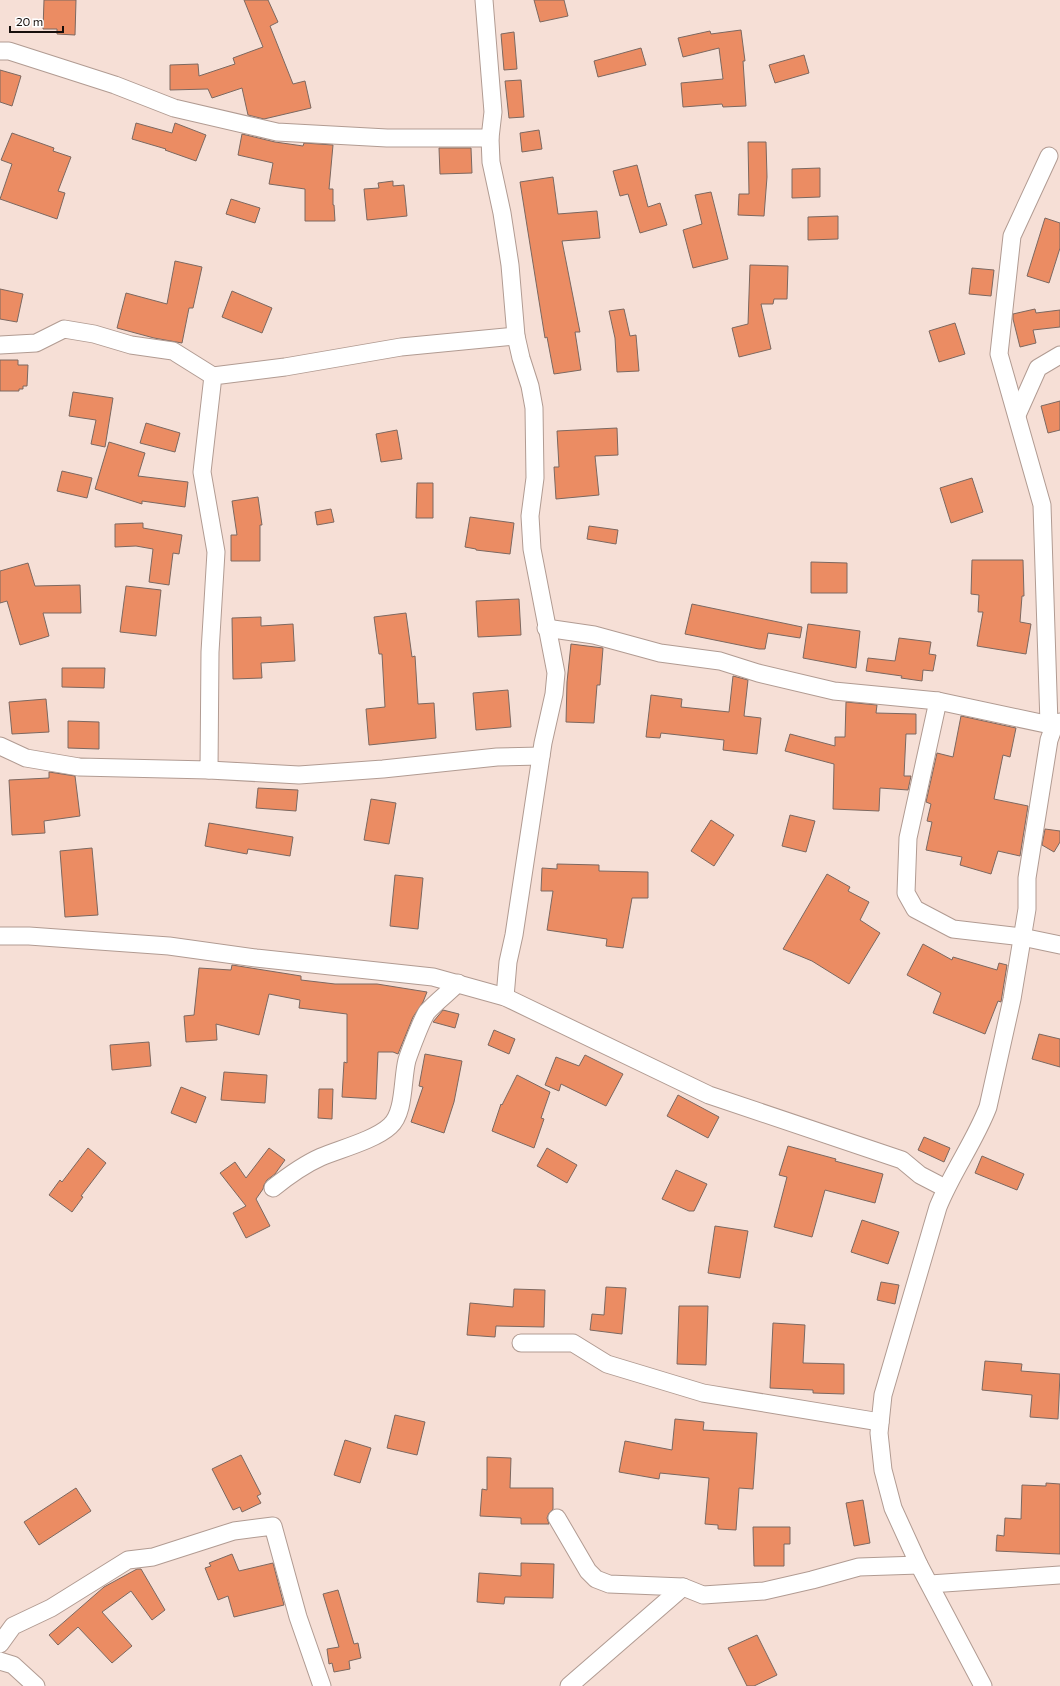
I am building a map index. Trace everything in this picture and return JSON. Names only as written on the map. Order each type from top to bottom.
[{"type":"street","points":[[484,0],[494,112],[490,138],[494,181],[502,213],[510,265],[516,336],[520,358],[530,386],[534,408],[535,478],[530,516],[532,549],[546,628],[556,673],[554,694],[546,726],[541,756],[514,935],[508,962],[505,998]]},
{"type":"street","points":[[0,50],[9,51],[115,85],[174,108],[277,132],[387,138],[490,138]]},
{"type":"street","points":[[983,1686],[920,1565],[893,1508],[883,1470],[879,1433],[883,1395],[938,1206],[945,1188],[983,1120],[988,1107],[1012,999],[1027,909],[1028,878],[1049,740],[1055,724],[1042,505],[999,354],[1012,236],[1049,156]]},
{"type":"street","points":[[0,345],[36,343],[64,329],[94,334],[131,345],[173,351],[213,376],[284,367],[401,347],[516,336]]},
{"type":"street","points":[[1017,415],[1038,368],[1060,355]]},
{"type":"street","points":[[209,770],[210,652],[216,552],[202,472],[213,376]]},
{"type":"street","points":[[546,628],[594,635],[660,654],[720,661],[758,673],[834,690],[938,701],[1055,724]]},
{"type":"street","points":[[938,701],[908,838],[906,893],[915,909],[953,929],[1022,937],[1060,945]]},
{"type":"street","points":[[0,746],[26,758],[79,767],[209,770],[299,775],[383,769],[498,757],[541,756]]},
{"type":"street","points":[[0,936],[29,936],[169,946],[256,958],[433,977],[505,998],[709,1095],[902,1160],[920,1175],[945,1188]]},
{"type":"street","points":[[273,1188],[295,1170],[321,1157],[372,1137],[390,1126],[398,1114],[402,1099],[403,1078],[408,1058],[427,1013],[458,984]]},
{"type":"street","points":[[521,1343],[573,1343],[607,1364],[703,1393],[880,1422]]},
{"type":"street","points":[[557,1518],[588,1571],[596,1580],[609,1584],[683,1587],[703,1595],[764,1591],[859,1567],[920,1565]]},
{"type":"street","points":[[0,1644],[13,1626],[50,1608],[128,1560],[153,1558],[234,1531],[273,1526],[298,1617],[322,1686]]},
{"type":"street","points":[[930,1584],[1060,1575]]},
{"type":"street","points":[[570,1686],[683,1587]]},
{"type":"street","points":[[0,1661],[13,1665],[36,1686]]},
{"type":"building","points":[[44,0],[76,0],[75,35],[57,34],[57,29],[43,29]]},
{"type":"building","points":[[244,0],[268,0],[278,22],[270,26],[293,84],[305,81],[311,108],[264,119],[248,115],[242,88],[212,98],[208,89],[170,90],[170,65],[198,64],[199,76],[235,64],[233,58],[263,47]]},
{"type":"building","points":[[534,0],[564,0],[568,16],[540,22]]},
{"type":"building","points":[[741,30],[745,61],[743,61],[746,106],[723,107],[722,104],[683,107],[681,83],[723,79],[719,48],[683,57],[678,38],[710,31],[711,34]]},
{"type":"building","points":[[514,32],[517,69],[504,70],[501,34]]},
{"type":"building","points":[[641,48],[646,65],[598,77],[594,61]]},
{"type":"building","points":[[804,55],[809,73],[775,83],[769,65]]},
{"type":"building","points":[[0,70],[21,76],[12,106],[0,102]]},
{"type":"building","points":[[521,80],[524,117],[509,118],[505,81]]},
{"type":"building","points":[[136,123],[172,133],[175,123],[206,135],[196,161],[165,150],[166,149],[132,139]]},
{"type":"building","points":[[539,130],[542,149],[522,152],[520,133]]},
{"type":"building","points":[[12,133],[54,148],[53,151],[71,157],[58,191],[65,193],[57,219],[0,199],[12,164],[1,160]]},
{"type":"building","points":[[242,134],[275,142],[303,146],[304,143],[333,145],[329,189],[333,189],[335,221],[305,221],[305,189],[269,184],[273,163],[238,155]]},
{"type":"building","points":[[748,142],[766,142],[767,177],[764,216],[738,215],[739,194],[749,194]]},
{"type":"building","points":[[439,148],[471,148],[472,173],[440,174]]},
{"type":"building","points":[[637,165],[648,207],[660,203],[667,225],[640,233],[628,194],[620,196],[613,171]]},
{"type":"building","points":[[820,168],[820,197],[792,198],[792,169]]},
{"type":"building","points":[[553,177],[558,214],[597,211],[600,238],[562,241],[580,332],[575,332],[581,370],[554,374],[547,337],[545,338],[520,182]]},
{"type":"building","points":[[393,181],[393,186],[404,185],[407,216],[367,220],[364,189],[379,188],[378,183]]},
{"type":"building","points":[[711,192],[728,259],[693,268],[683,230],[702,224],[695,195]]},
{"type":"building","points":[[231,199],[260,208],[255,223],[226,214]]},
{"type":"building","points":[[838,216],[838,239],[808,240],[808,217]]},
{"type":"building","points":[[1045,218],[1060,223],[1060,248],[1049,283],[1027,276]]},
{"type":"building","points":[[175,261],[202,267],[193,308],[189,308],[182,343],[154,338],[117,328],[126,293],[167,304]]},
{"type":"building","points":[[750,265],[788,266],[787,299],[774,299],[773,304],[761,304],[771,349],[739,357],[732,328],[748,324]]},
{"type":"building","points":[[972,268],[994,270],[991,296],[969,294]]},
{"type":"building","points":[[0,289],[23,294],[17,322],[0,319]]},
{"type":"building","points":[[232,291],[272,308],[262,333],[222,317]]},
{"type":"building","points":[[624,309],[630,336],[636,335],[639,371],[617,372],[615,338],[609,311]]},
{"type":"building","points":[[1035,309],[1036,313],[1060,310],[1060,327],[1033,330],[1036,343],[1020,347],[1013,314]]},
{"type":"building","points":[[955,323],[965,354],[939,362],[929,331]]},
{"type":"building","points":[[0,360],[18,360],[18,365],[28,365],[27,386],[23,386],[23,389],[19,389],[19,391],[0,391]]},
{"type":"building","points":[[73,392],[113,398],[105,447],[91,444],[96,420],[69,416]]},
{"type":"building","points":[[1060,401],[1060,430],[1048,433],[1041,406]]},
{"type":"building","points":[[146,423],[180,433],[175,452],[140,443]]},
{"type":"building","points":[[617,428],[618,455],[595,456],[599,495],[556,499],[554,467],[559,467],[557,431]]},
{"type":"building","points":[[397,430],[402,459],[381,462],[376,434]]},
{"type":"building","points":[[109,442],[145,453],[138,476],[188,482],[185,507],[142,501],[142,504],[95,489]]},
{"type":"building","points":[[62,471],[92,478],[87,498],[57,491]]},
{"type":"building","points":[[972,478],[983,512],[951,523],[940,488]]},
{"type":"building","points":[[417,483],[433,483],[433,518],[416,518]]},
{"type":"building","points":[[258,497],[262,525],[260,525],[260,561],[231,561],[231,535],[237,535],[232,501]]},
{"type":"building","points":[[331,509],[334,522],[317,525],[315,512]]},
{"type":"building","points":[[470,517],[514,523],[510,554],[476,550],[465,547]]},
{"type":"building","points":[[143,523],[143,528],[182,535],[179,554],[173,553],[169,585],[149,582],[153,549],[136,546],[115,547],[115,524]]},
{"type":"building","points":[[589,526],[618,530],[616,544],[587,539]]},
{"type":"building","points":[[972,560],[1023,560],[1024,596],[1022,596],[1020,622],[1031,624],[1026,654],[977,646],[983,612],[978,612],[979,595],[971,594]]},
{"type":"building","points":[[811,562],[847,563],[847,593],[811,593]]},
{"type":"building","points":[[28,563],[35,586],[80,585],[81,613],[43,613],[49,636],[20,645],[7,601],[0,603],[0,571]]},
{"type":"building","points":[[126,586],[161,590],[156,636],[120,632]]},
{"type":"building","points":[[519,599],[521,635],[478,637],[476,601]]},
{"type":"building","points":[[692,604],[802,627],[800,638],[768,633],[765,649],[759,649],[685,634]]},
{"type":"building","points":[[406,613],[412,657],[415,656],[418,704],[434,703],[436,738],[369,745],[366,709],[385,707],[382,654],[379,654],[374,617]]},
{"type":"building","points":[[261,617],[261,626],[293,624],[295,661],[261,663],[262,678],[233,679],[232,618]]},
{"type":"building","points":[[808,624],[860,631],[856,668],[803,658]]},
{"type":"building","points":[[899,638],[931,642],[929,654],[936,655],[933,671],[923,670],[922,681],[901,678],[902,676],[866,671],[868,658],[895,661]]},
{"type":"building","points":[[571,644],[603,648],[600,685],[597,685],[594,723],[566,722],[567,682]]},
{"type":"building","points":[[62,668],[105,668],[104,688],[62,687]]},
{"type":"building","points":[[733,676],[748,680],[744,716],[761,718],[757,754],[723,750],[724,740],[661,733],[660,738],[646,737],[651,695],[682,699],[681,707],[729,712]]},
{"type":"building","points":[[508,690],[511,727],[476,730],[473,693]]},
{"type":"building","points":[[46,699],[49,732],[12,734],[9,702]]},
{"type":"building","points":[[846,702],[877,705],[876,713],[916,714],[916,734],[906,734],[904,776],[911,776],[908,790],[880,788],[879,811],[833,809],[834,764],[785,751],[790,734],[835,746],[835,737],[845,737]]},
{"type":"building","points":[[961,716],[1016,728],[1010,757],[1003,755],[994,799],[1028,806],[1020,856],[998,851],[991,874],[960,865],[962,857],[926,850],[932,822],[927,821],[931,804],[926,802],[937,753],[953,757]]},
{"type":"building","points":[[68,721],[99,722],[99,749],[68,748]]},
{"type":"building","points":[[49,772],[75,776],[80,816],[44,821],[45,833],[12,835],[9,780],[49,778]]},
{"type":"building","points":[[258,788],[298,790],[296,811],[256,808]]},
{"type":"building","points":[[371,799],[396,803],[389,844],[364,840]]},
{"type":"building","points":[[790,815],[815,821],[806,852],[782,846]]},
{"type":"building","points":[[711,820],[734,835],[714,866],[691,851]]},
{"type":"building","points":[[209,823],[293,837],[290,856],[248,849],[247,854],[205,846]]},
{"type":"building","points":[[1045,829],[1060,831],[1060,842],[1054,852],[1042,845]]},
{"type":"building","points":[[92,848],[98,915],[65,917],[60,851]]},
{"type":"building","points":[[557,864],[599,865],[599,871],[648,872],[648,898],[632,898],[623,948],[606,946],[607,939],[547,930],[553,891],[541,891],[542,868],[557,869]]},
{"type":"building","points":[[827,874],[850,887],[848,891],[869,902],[860,920],[880,933],[849,984],[812,961],[783,949]]},
{"type":"building","points":[[395,875],[423,878],[418,929],[390,926]]},
{"type":"building","points":[[923,944],[952,960],[953,957],[997,970],[999,963],[1007,965],[1001,1002],[998,1001],[985,1034],[933,1013],[941,993],[907,975]]},
{"type":"building","points":[[232,965],[301,976],[301,980],[335,984],[377,984],[427,992],[423,1002],[413,1017],[398,1054],[393,1052],[378,1052],[376,1099],[342,1097],[344,1062],[347,1063],[347,1014],[299,1008],[300,1000],[269,994],[259,1035],[216,1024],[217,1040],[186,1042],[184,1016],[194,1015],[199,968],[231,970]]},
{"type":"building","points":[[443,1010],[459,1014],[455,1028],[433,1022]]},
{"type":"building","points":[[494,1030],[515,1039],[509,1054],[488,1045]]},
{"type":"building","points":[[1039,1034],[1060,1039],[1060,1067],[1032,1059]]},
{"type":"building","points":[[149,1042],[151,1066],[112,1070],[110,1045]]},
{"type":"building","points":[[425,1054],[462,1061],[454,1102],[444,1133],[411,1122],[423,1087],[419,1086]]},
{"type":"building","points":[[585,1055],[623,1074],[606,1106],[561,1084],[559,1091],[545,1085],[556,1057],[579,1066]]},
{"type":"building","points":[[224,1072],[267,1075],[265,1103],[221,1100]]},
{"type":"building","points":[[517,1075],[550,1092],[541,1118],[544,1119],[534,1148],[492,1131],[501,1104],[502,1105]]},
{"type":"building","points":[[181,1087],[206,1097],[196,1123],[171,1113]]},
{"type":"building","points":[[319,1089],[333,1089],[332,1119],[318,1118]]},
{"type":"building","points":[[678,1095],[719,1117],[708,1138],[667,1116]]},
{"type":"building","points":[[924,1137],[950,1148],[944,1162],[918,1150]]},
{"type":"building","points":[[788,1146],[883,1174],[875,1203],[825,1190],[812,1237],[774,1227],[787,1177],[779,1175]]},
{"type":"building","points":[[88,1148],[106,1163],[81,1196],[83,1197],[72,1212],[49,1195],[60,1180],[62,1182]]},
{"type":"building","points":[[269,1148],[285,1160],[275,1174],[267,1180],[256,1199],[270,1226],[246,1238],[233,1213],[246,1206],[220,1173],[235,1162],[246,1178]]},
{"type":"building","points":[[547,1148],[577,1165],[567,1183],[537,1166]]},
{"type":"building","points":[[982,1156],[1024,1174],[1017,1190],[975,1173]]},
{"type":"building","points":[[676,1170],[707,1184],[694,1211],[689,1211],[662,1199]]},
{"type":"building","points":[[862,1220],[899,1232],[888,1264],[851,1252]]},
{"type":"building","points":[[715,1226],[748,1231],[740,1278],[708,1273]]},
{"type":"building","points":[[881,1282],[899,1285],[895,1304],[877,1300]]},
{"type":"building","points":[[606,1287],[626,1288],[622,1334],[590,1330],[592,1314],[604,1315]]},
{"type":"building","points":[[514,1289],[545,1290],[544,1327],[496,1326],[495,1337],[467,1335],[470,1303],[513,1307]]},
{"type":"building","points":[[679,1306],[708,1306],[706,1365],[677,1364]]},
{"type":"building","points":[[773,1323],[805,1325],[803,1363],[844,1364],[844,1394],[813,1393],[813,1390],[770,1388]]},
{"type":"building","points":[[985,1361],[1022,1364],[1021,1371],[1060,1374],[1058,1419],[1030,1417],[1032,1395],[982,1390]]},
{"type":"building","points":[[395,1415],[425,1422],[417,1455],[387,1448]]},
{"type":"building","points":[[675,1419],[704,1422],[703,1430],[757,1433],[753,1489],[739,1488],[736,1530],[718,1529],[718,1525],[705,1524],[709,1478],[660,1473],[659,1479],[619,1472],[625,1441],[672,1450]]},
{"type":"building","points":[[345,1440],[371,1448],[360,1483],[334,1475]]},
{"type":"building","points":[[241,1455],[261,1494],[257,1496],[261,1503],[242,1512],[240,1507],[233,1510],[212,1469]]},
{"type":"building","points":[[487,1457],[511,1458],[510,1488],[553,1488],[553,1509],[547,1518],[549,1524],[521,1524],[521,1518],[480,1516],[482,1489],[487,1490]]},
{"type":"building","points":[[1046,1483],[1060,1484],[1060,1554],[996,1551],[997,1535],[1004,1536],[1005,1518],[1021,1519],[1022,1485],[1046,1486]]},
{"type":"building","points":[[76,1488],[91,1511],[39,1545],[24,1522]]},
{"type":"building","points":[[863,1500],[870,1543],[854,1546],[846,1503]]},
{"type":"building","points":[[753,1527],[790,1527],[790,1544],[784,1544],[784,1566],[754,1566]]},
{"type":"building","points":[[232,1554],[239,1571],[273,1563],[284,1605],[234,1617],[228,1596],[218,1600],[205,1568],[211,1566],[209,1563]]},
{"type":"building","points":[[521,1563],[554,1564],[553,1598],[505,1597],[504,1604],[477,1602],[479,1573],[521,1576]]},
{"type":"building","points":[[137,1569],[141,1569],[165,1610],[152,1620],[131,1591],[102,1612],[132,1646],[112,1663],[78,1627],[58,1645],[49,1635],[104,1587]]},
{"type":"building","points":[[338,1590],[354,1644],[358,1643],[361,1658],[349,1661],[350,1669],[334,1672],[332,1663],[329,1664],[327,1649],[339,1647],[323,1594]]},
{"type":"building","points":[[757,1635],[777,1675],[754,1686],[747,1686],[728,1648]]}]
